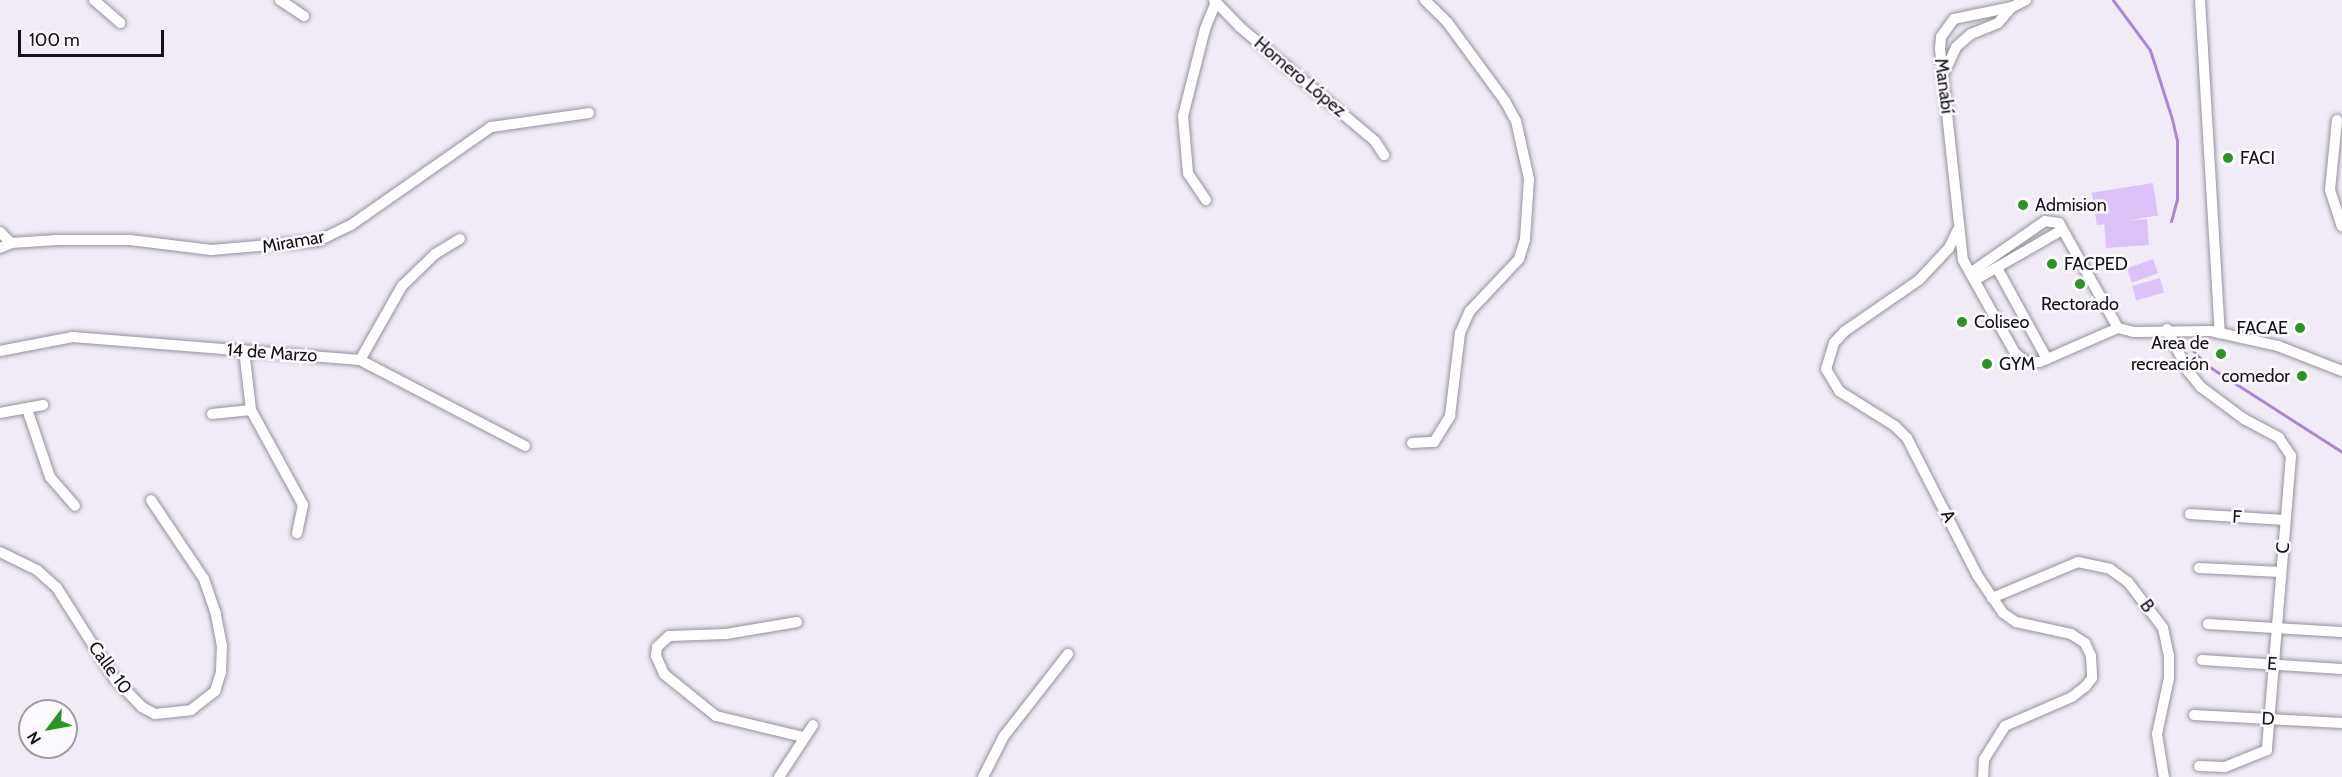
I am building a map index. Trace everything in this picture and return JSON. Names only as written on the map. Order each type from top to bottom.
[{"type":"street","points":[[94,0],[120,23]]},
{"type":"street","points":[[279,0],[304,16]]},
{"type":"street","points":[[1412,443],[1434,442],[1442,434],[1450,416],[1450,392],[1465,322],[1482,297],[1515,266],[1525,239],[1529,179],[1516,121],[1448,23],[1425,0]]},
{"type":"street","name":"Manabí","points":[[2025,0],[2012,7],[1954,19],[1941,37],[1943,77],[1954,159],[1957,231],[1963,260],[2015,353],[2025,362],[2048,359]]},
{"type":"street","points":[[2200,0],[2220,333]]},
{"type":"street","points":[[1206,200],[1188,173],[1183,116],[1205,29],[1215,1]]},
{"type":"street","name":"Homero López","points":[[1215,1],[1240,27],[1375,141],[1384,155]]},
{"type":"street","points":[[1943,77],[1956,47],[1971,34],[1998,23],[2012,7]]},
{"type":"street","name":"Miramar","points":[[0,248],[11,243],[130,240],[241,250],[318,241],[351,225],[491,127],[589,113]]},
{"type":"street","points":[[2337,120],[2330,190],[2342,225]]},
{"type":"street","points":[[1973,277],[2010,242],[2045,221],[2059,223],[2118,328]]},
{"type":"street","points":[[1973,277],[1997,268],[2062,230]]},
{"type":"street","name":"A","points":[[1957,231],[1948,248],[1919,280],[1845,331],[1834,343],[1826,369],[1839,392],[1895,426],[1906,438],[1992,598],[2016,621],[2071,634],[2085,643],[2093,670],[2086,686],[2072,697],[2005,726],[1993,740],[1984,760],[1983,777]]},
{"type":"street","points":[[0,232],[11,243]]},
{"type":"street","points":[[360,360],[402,286],[435,254],[460,239]]},
{"type":"street","points":[[2010,242],[2017,256]]},
{"type":"street","points":[[1997,268],[2048,359],[2118,328],[2133,332],[2167,329],[2220,333],[2277,346],[2342,371]]},
{"type":"street","name":"C","points":[[2167,329],[2188,371],[2201,387],[2285,446],[2291,456],[2267,750],[2261,755],[2225,767],[2199,766]]},
{"type":"street","name":"14 de Marzo","points":[[0,351],[73,337],[360,360],[525,446]]},
{"type":"street","points":[[244,351],[251,410],[303,505],[297,533]]},
{"type":"street","points":[[0,413],[43,405]]},
{"type":"street","points":[[27,409],[50,477],[75,506]]},
{"type":"street","points":[[212,414],[251,410]]},
{"type":"street","name":"Calle 10","points":[[0,552],[37,570],[57,588],[114,678],[142,707],[170,715],[191,710],[215,691],[221,672],[222,646],[216,615],[204,579],[151,500]]},
{"type":"street","name":"F","points":[[2190,514],[2285,520]]},
{"type":"street","name":"B","points":[[1992,598],[2078,562],[2110,568],[2128,582],[2163,628],[2169,656],[2169,678],[2157,734],[2164,777]]},
{"type":"street","points":[[2199,568],[2281,572]]},
{"type":"street","points":[[797,622],[726,634],[669,636],[662,640],[656,656],[664,674],[716,716],[803,736]]},
{"type":"street","points":[[2208,624],[2342,633]]},
{"type":"street","points":[[983,777],[1004,736],[1068,654]]},
{"type":"street","name":"E","points":[[2202,660],[2342,669]]},
{"type":"street","name":"D","points":[[2194,715],[2342,723]]},
{"type":"street","points":[[779,777],[803,736],[813,725]]},
{"type":"shaded area","points":[[2153,183],[2158,216],[2097,225],[2092,193]]},
{"type":"shaded area","points":[[2147,219],[2149,245],[2106,248],[2104,222]]},
{"type":"shaded area","points":[[2153,259],[2158,273],[2132,283],[2127,269]]},
{"type":"shaded area","points":[[2160,278],[2164,292],[2136,300],[2132,286]]},
{"type":"waterway","points":[[2113,0],[2150,50],[2172,119],[2177,140],[2177,199],[2171,221]]},
{"type":"waterway","points":[[2189,346],[2205,364],[2342,452]]},
{"type":"place","name":"FACI","points":[[2228,158]]},
{"type":"place","name":"Admision","points":[[2023,205]]},
{"type":"place","name":"FACPED","points":[[2052,264]]},
{"type":"place","name":"Rectorado","points":[[2080,284]]},
{"type":"place","name":"Coliseo","points":[[1962,322]]},
{"type":"place","name":"FACAE","points":[[2300,328]]},
{"type":"place","name":"Area de recreación","points":[[2221,354]]},
{"type":"place","name":"GYM","points":[[1987,364]]},
{"type":"place","name":"comedor","points":[[2302,376]]}]
